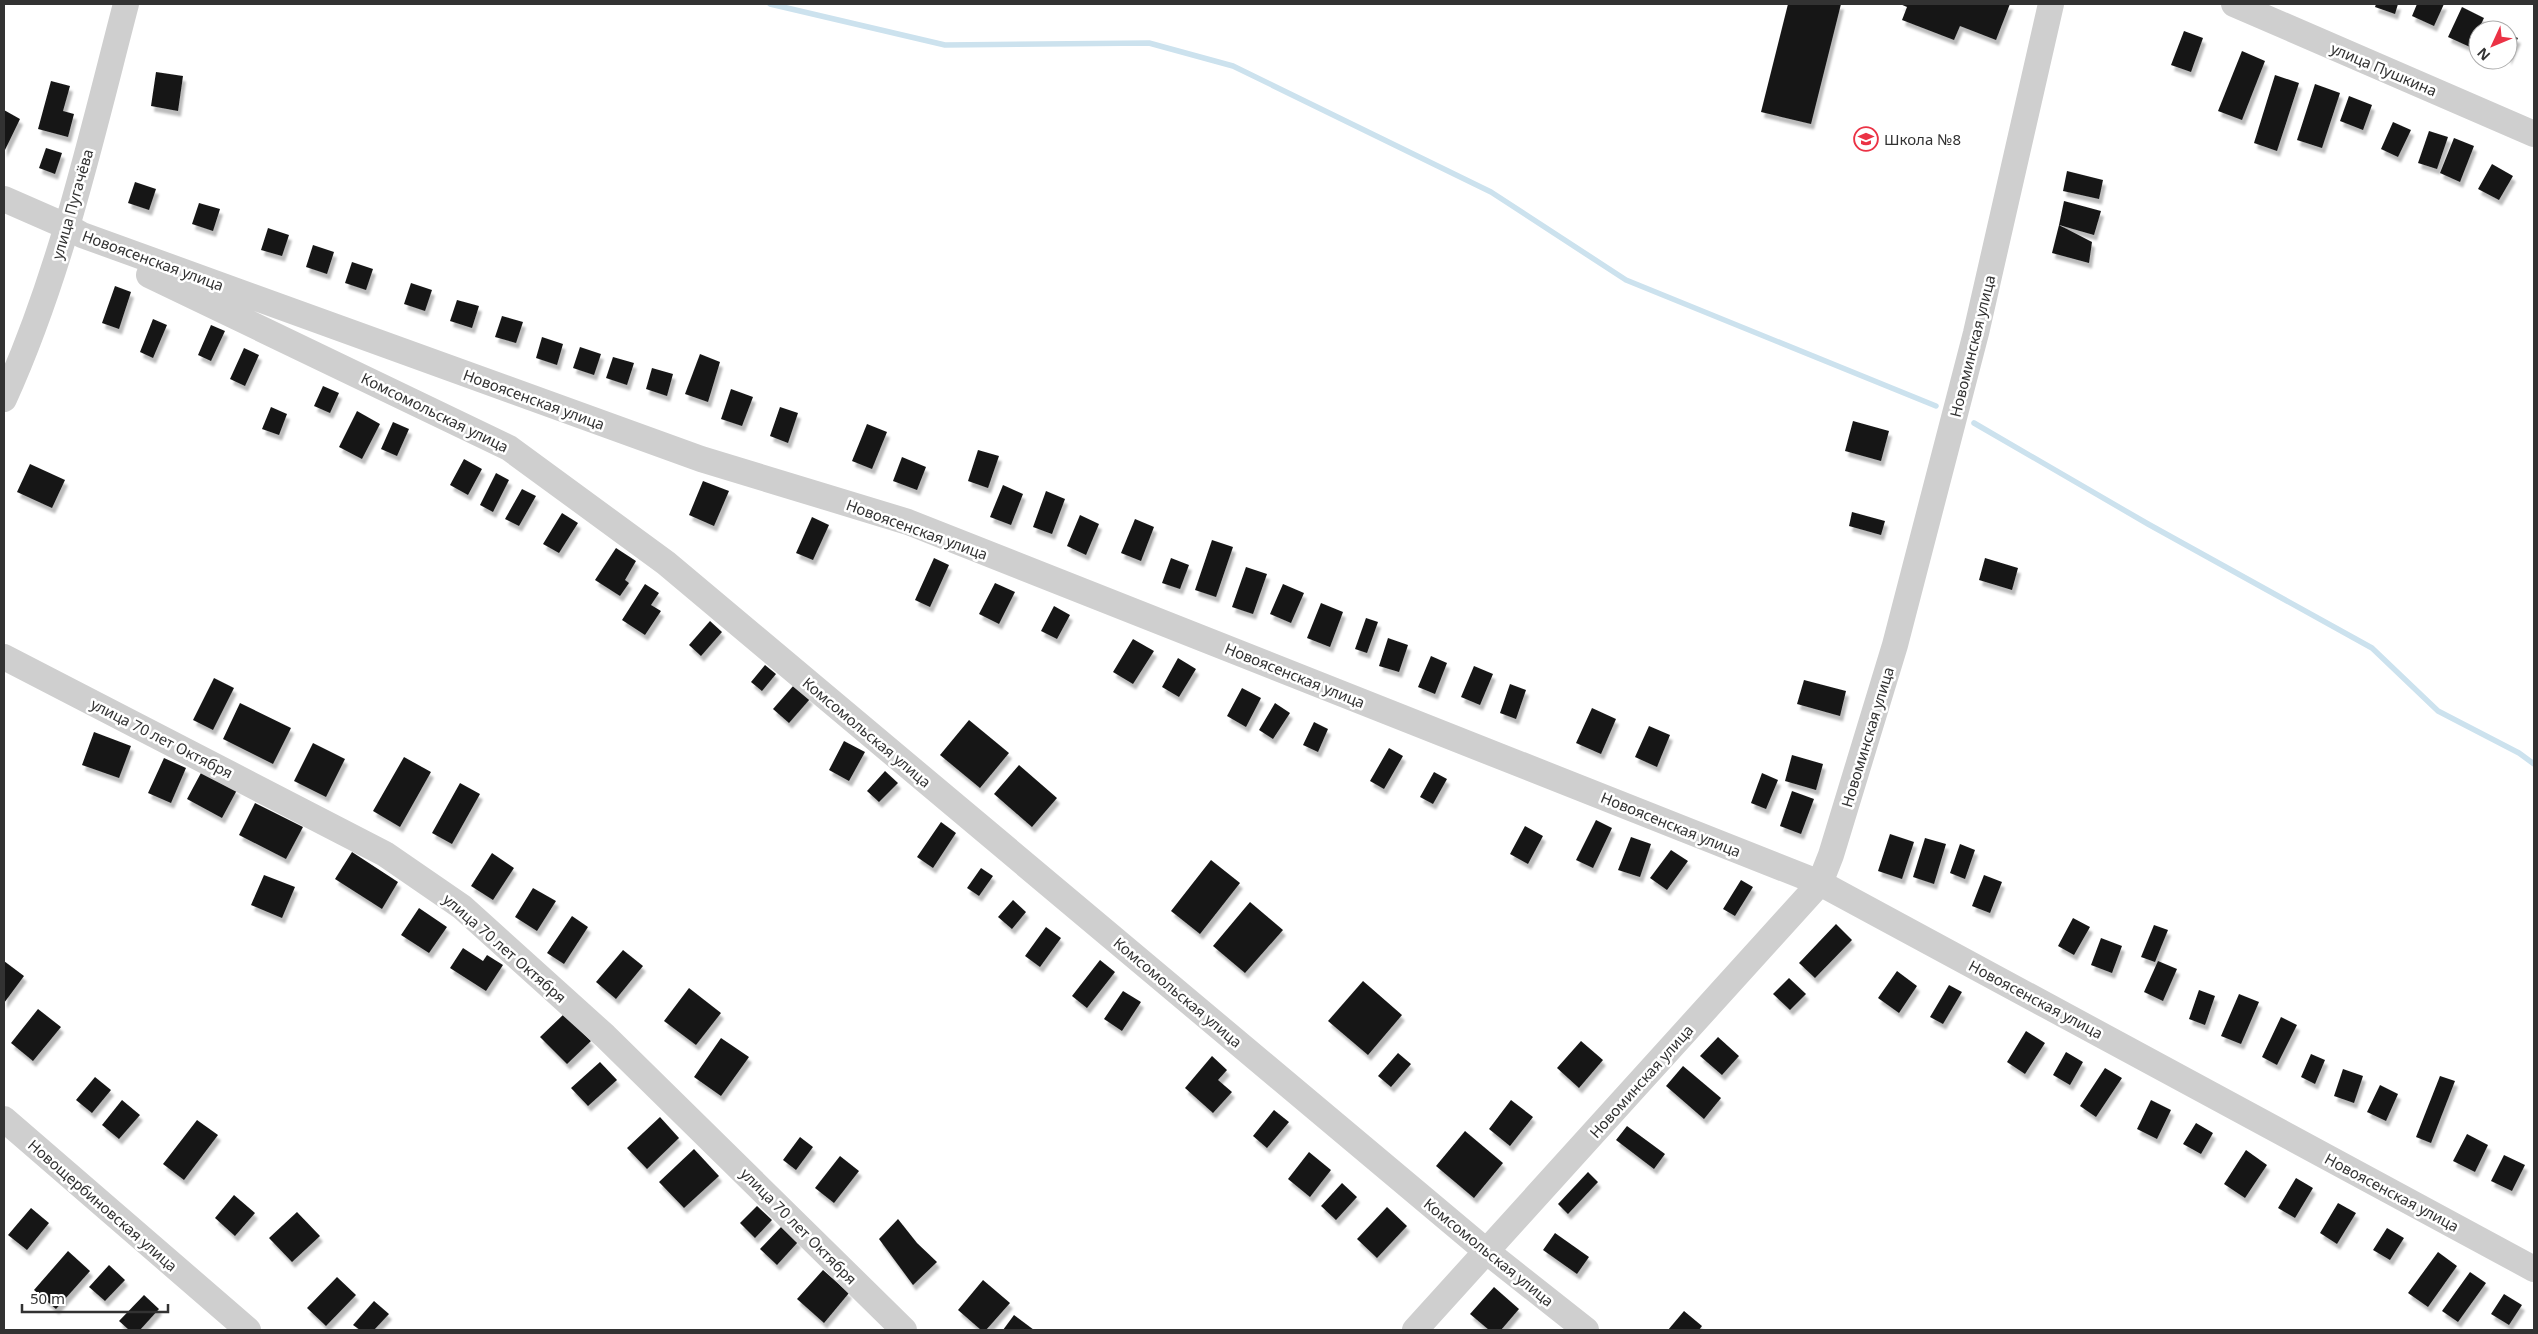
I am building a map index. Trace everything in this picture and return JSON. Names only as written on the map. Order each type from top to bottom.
[{"type":"street","name":"улица Пугачёва","points":[[4,399],[75,231],[126,4]]},
{"type":"street","name":"Новоминская улица","points":[[1415,1330],[1820,882],[1832,855],[1900,626],[1976,334],[2051,4]]},
{"type":"street","name":"улица Пушкина","points":[[2234,4],[2534,134]]},
{"type":"street","name":"Новоясенская улица","points":[[4,199],[75,231],[701,459],[908,522],[1820,882],[2534,1269]]},
{"type":"street","name":"Комсомольская улица","points":[[75,231],[143,272],[509,448],[666,563],[1486,1251],[1586,1330]]},
{"type":"street","name":"улица 70 лет Октября","points":[[4,657],[385,854],[462,907],[606,1036],[904,1330]]},
{"type":"street","name":"Новощербиновская улица","points":[[4,1119],[248,1330]]},
{"type":"building","points":[[1788,4],[1841,4],[1811,124],[1761,112]]},
{"type":"building","points":[[1900,4],[2010,4],[1996,40],[1960,26],[1954,40],[1902,20],[1907,7]]},
{"type":"building","points":[[2376,4],[2398,4],[2395,14],[2375,7]]},
{"type":"building","points":[[2417,4],[2444,4],[2434,26],[2412,16]]},
{"type":"building","points":[[2462,7],[2484,18],[2483,20],[2468,20],[2468,46],[2448,37]]},
{"type":"building","points":[[2184,31],[2203,38],[2191,72],[2171,65]]},
{"type":"building","points":[[2242,51],[2265,61],[2242,120],[2218,111]]},
{"type":"building","points":[[156,72],[183,76],[178,111],[151,106]]},
{"type":"building","points":[[2275,75],[2299,83],[2277,151],[2254,143]]},
{"type":"building","points":[[51,81],[70,86],[63,111],[74,114],[68,137],[38,129]]},
{"type":"building","points":[[2315,84],[2340,93],[2322,148],[2297,140]]},
{"type":"building","points":[[2349,96],[2372,105],[2363,130],[2340,121]]},
{"type":"building","points":[[4,110],[20,119],[4,152]]},
{"type":"building","points":[[2393,122],[2411,130],[2398,157],[2381,149]]},
{"type":"building","points":[[2429,131],[2448,137],[2437,169],[2418,163]]},
{"type":"building","points":[[2454,138],[2474,146],[2460,182],[2440,173]]},
{"type":"building","points":[[46,148],[62,153],[55,174],[39,168]]},
{"type":"building","points":[[2492,164],[2513,176],[2499,200],[2478,189]]},
{"type":"building","points":[[2067,171],[2103,180],[2099,199],[2063,191]]},
{"type":"building","points":[[135,182],[156,189],[149,210],[128,203]]},
{"type":"building","points":[[2064,201],[2101,211],[2094,235],[2059,225]]},
{"type":"building","points":[[199,203],[220,209],[213,231],[192,224]]},
{"type":"building","points":[[2059,225],[2092,242],[2089,263],[2052,253]]},
{"type":"building","points":[[268,228],[289,235],[282,256],[261,250]]},
{"type":"building","points":[[313,245],[334,252],[327,274],[306,267]]},
{"type":"building","points":[[352,262],[373,269],[366,290],[345,283]]},
{"type":"building","points":[[411,283],[432,290],[425,311],[404,304]]},
{"type":"building","points":[[115,286],[131,292],[119,329],[102,323]]},
{"type":"building","points":[[457,300],[479,306],[472,328],[450,321]]},
{"type":"building","points":[[502,316],[523,322],[516,343],[495,337]]},
{"type":"building","points":[[153,319],[167,325],[153,358],[140,352]]},
{"type":"building","points":[[211,325],[225,331],[211,361],[198,355]]},
{"type":"building","points":[[542,337],[563,344],[557,365],[536,358]]},
{"type":"building","points":[[580,347],[601,354],[594,375],[573,368]]},
{"type":"building","points":[[244,348],[259,355],[245,386],[230,379]]},
{"type":"building","points":[[700,354],[720,362],[708,402],[685,394]]},
{"type":"building","points":[[613,357],[634,363],[627,385],[606,378]]},
{"type":"building","points":[[652,368],[673,374],[667,396],[646,389]]},
{"type":"building","points":[[323,386],[339,393],[330,413],[314,406]]},
{"type":"building","points":[[731,389],[753,397],[742,426],[721,419]]},
{"type":"building","points":[[271,407],[287,414],[279,435],[262,429]]},
{"type":"building","points":[[780,407],[798,413],[788,443],[770,436]]},
{"type":"building","points":[[357,411],[380,424],[362,459],[339,447]]},
{"type":"building","points":[[1853,421],[1889,431],[1881,461],[1845,451]]},
{"type":"building","points":[[393,422],[409,429],[397,456],[381,449]]},
{"type":"building","points":[[867,424],[887,432],[872,469],[852,461]]},
{"type":"building","points":[[978,450],[999,456],[988,488],[968,481]]},
{"type":"building","points":[[902,457],[926,467],[917,490],[893,481]]},
{"type":"building","points":[[464,459],[482,469],[468,495],[450,485]]},
{"type":"building","points":[[30,464],[65,480],[52,508],[17,492]]},
{"type":"building","points":[[496,473],[509,480],[493,512],[480,505]]},
{"type":"building","points":[[703,481],[729,491],[714,526],[689,515]]},
{"type":"building","points":[[1003,485],[1023,494],[1011,525],[990,517]]},
{"type":"building","points":[[522,489],[536,496],[519,526],[505,519]]},
{"type":"building","points":[[1046,491],[1065,499],[1052,534],[1033,527]]},
{"type":"building","points":[[1852,512],[1885,521],[1881,535],[1849,526]]},
{"type":"building","points":[[562,513],[578,523],[559,553],[543,544]]},
{"type":"building","points":[[1080,515],[1099,524],[1086,555],[1067,546]]},
{"type":"building","points":[[812,517],[829,525],[813,560],[796,553]]},
{"type":"building","points":[[1135,519],[1154,527],[1141,561],[1121,553]]},
{"type":"building","points":[[1212,540],[1233,547],[1216,597],[1195,590]]},
{"type":"building","points":[[616,548],[636,561],[625,580],[629,583],[620,596],[595,580]]},
{"type":"building","points":[[934,558],[949,565],[930,607],[915,600]]},
{"type":"building","points":[[1171,558],[1189,565],[1180,589],[1162,583]]},
{"type":"building","points":[[1985,558],[2018,568],[2012,590],[1979,580]]},
{"type":"building","points":[[1246,567],[1267,574],[1253,614],[1232,607]]},
{"type":"building","points":[[995,583],[1015,592],[999,624],[979,614]]},
{"type":"building","points":[[645,584],[659,593],[651,605],[661,611],[645,635],[622,620]]},
{"type":"building","points":[[1283,584],[1304,593],[1291,623],[1270,614]]},
{"type":"building","points":[[1321,603],[1343,612],[1330,647],[1307,638]]},
{"type":"building","points":[[1054,606],[1070,615],[1057,639],[1041,631]]},
{"type":"building","points":[[1366,618],[1378,622],[1367,653],[1355,649]]},
{"type":"building","points":[[710,621],[722,632],[701,656],[689,645]]},
{"type":"building","points":[[1388,638],[1408,645],[1399,672],[1379,666]]},
{"type":"building","points":[[1133,639],[1154,651],[1133,684],[1113,672]]},
{"type":"building","points":[[1431,656],[1447,663],[1435,694],[1418,687]]},
{"type":"building","points":[[1178,658],[1196,669],[1179,697],[1162,687]]},
{"type":"building","points":[[765,665],[776,674],[762,691],[751,682]]},
{"type":"building","points":[[1474,666],[1493,674],[1480,705],[1461,697]]},
{"type":"building","points":[[214,678],[234,688],[213,730],[193,720]]},
{"type":"building","points":[[1804,680],[1846,691],[1840,716],[1797,704]]},
{"type":"building","points":[[1510,684],[1526,690],[1516,719],[1500,713]]},
{"type":"building","points":[[794,685],[810,699],[789,723],[773,709]]},
{"type":"building","points":[[1242,688],[1261,698],[1246,727],[1227,716]]},
{"type":"building","points":[[240,703],[291,728],[273,764],[223,739]]},
{"type":"building","points":[[1275,703],[1290,713],[1273,739],[1259,730]]},
{"type":"building","points":[[1592,708],[1616,719],[1601,754],[1576,743]]},
{"type":"building","points":[[969,720],[1009,753],[980,788],[940,755]]},
{"type":"building","points":[[1314,722],[1328,729],[1318,752],[1303,745]]},
{"type":"building","points":[[1649,726],[1670,735],[1657,767],[1635,757]]},
{"type":"building","points":[[94,732],[131,746],[119,778],[82,765]]},
{"type":"building","points":[[844,741],[865,752],[849,781],[829,770]]},
{"type":"building","points":[[313,743],[345,759],[326,797],[294,781]]},
{"type":"building","points":[[1389,748],[1403,756],[1384,789],[1370,781]]},
{"type":"building","points":[[1792,755],[1823,764],[1816,790],[1785,781]]},
{"type":"building","points":[[404,757],[431,772],[400,827],[373,811]]},
{"type":"building","points":[[164,758],[186,768],[171,803],[148,793]]},
{"type":"building","points":[[1019,765],[1057,798],[1032,827],[994,794]]},
{"type":"building","points":[[202,771],[237,790],[222,818],[187,799]]},
{"type":"building","points":[[885,771],[898,783],[879,802],[867,791]]},
{"type":"building","points":[[1434,772],[1447,779],[1433,804],[1420,797]]},
{"type":"building","points":[[1762,773],[1778,780],[1766,809],[1751,803]]},
{"type":"building","points":[[460,783],[480,794],[452,844],[432,833]]},
{"type":"building","points":[[1792,791],[1814,799],[1801,834],[1780,826]]},
{"type":"building","points":[[255,803],[303,827],[286,859],[239,835]]},
{"type":"building","points":[[1596,820],[1612,828],[1593,868],[1576,860]]},
{"type":"building","points":[[941,822],[956,833],[933,868],[917,857]]},
{"type":"building","points":[[1525,826],[1543,836],[1528,864],[1510,854]]},
{"type":"building","points":[[1890,834],[1914,842],[1902,879],[1878,871]]},
{"type":"building","points":[[1631,837],[1651,844],[1640,877],[1618,870]]},
{"type":"building","points":[[1925,838],[1946,844],[1934,884],[1913,877]]},
{"type":"building","points":[[1960,844],[1975,850],[1965,879],[1950,873]]},
{"type":"building","points":[[1671,850],[1688,861],[1667,890],[1650,878]]},
{"type":"building","points":[[352,852],[398,882],[382,909],[335,879]]},
{"type":"building","points":[[492,853],[514,868],[493,900],[471,886]]},
{"type":"building","points":[[1211,860],[1240,883],[1200,934],[1171,911]]},
{"type":"building","points":[[981,868],[993,876],[979,896],[967,888]]},
{"type":"building","points":[[264,875],[295,887],[282,918],[251,905]]},
{"type":"building","points":[[1984,875],[2002,882],[1990,913],[1972,906]]},
{"type":"building","points":[[1741,880],[1753,887],[1735,916],[1723,909]]},
{"type":"building","points":[[533,888],[556,901],[537,931],[515,917]]},
{"type":"building","points":[[1013,900],[1026,912],[1012,929],[998,917]]},
{"type":"building","points":[[1250,902],[1283,930],[1245,973],[1213,946]]},
{"type":"building","points":[[419,908],[447,927],[429,953],[401,935]]},
{"type":"building","points":[[572,916],[588,927],[564,964],[547,953]]},
{"type":"building","points":[[2073,918],[2090,927],[2074,955],[2058,946]]},
{"type":"building","points":[[1836,924],[1852,940],[1815,978],[1799,963]]},
{"type":"building","points":[[2154,925],[2168,930],[2155,962],[2141,957]]},
{"type":"building","points":[[1046,927],[1061,938],[1040,967],[1025,956]]},
{"type":"building","points":[[2101,938],[2122,946],[2112,973],[2091,965]]},
{"type":"building","points":[[463,948],[483,961],[487,955],[503,965],[486,991],[450,968]]},
{"type":"building","points":[[623,950],[643,966],[616,999],[596,982]]},
{"type":"building","points":[[1100,960],[1115,972],[1087,1008],[1072,996]]},
{"type":"building","points":[[4,961],[24,976],[4,1003]]},
{"type":"building","points":[[2158,961],[2177,969],[2163,1001],[2144,992]]},
{"type":"building","points":[[1897,971],[1917,986],[1899,1013],[1878,998]]},
{"type":"building","points":[[1789,978],[1806,994],[1790,1010],[1773,994]]},
{"type":"building","points":[[1363,981],[1402,1015],[1368,1055],[1328,1021]]},
{"type":"building","points":[[1949,985],[1962,992],[1943,1024],[1930,1017]]},
{"type":"building","points":[[689,988],[721,1013],[696,1045],[664,1021]]},
{"type":"building","points":[[2199,990],[2215,996],[2205,1025],[2189,1019]]},
{"type":"building","points":[[1123,991],[1141,1002],[1122,1031],[1104,1019]]},
{"type":"building","points":[[2239,994],[2259,1002],[2241,1044],[2221,1036]]},
{"type":"building","points":[[38,1009],[61,1027],[33,1061],[11,1043]]},
{"type":"building","points":[[564,1014],[591,1041],[567,1064],[540,1037]]},
{"type":"building","points":[[2281,1017],[2297,1025],[2277,1065],[2262,1057]]},
{"type":"building","points":[[2026,1031],[2045,1043],[2025,1074],[2007,1062]]},
{"type":"building","points":[[1718,1037],[1739,1056],[1722,1075],[1700,1056]]},
{"type":"building","points":[[721,1038],[749,1057],[721,1096],[694,1077]]},
{"type":"building","points":[[1581,1041],[1603,1060],[1579,1088],[1557,1068]]},
{"type":"building","points":[[2066,1052],[2083,1062],[2070,1085],[2053,1075]]},
{"type":"building","points":[[1398,1053],[1411,1064],[1391,1087],[1378,1076]]},
{"type":"building","points":[[2311,1054],[2325,1060],[2315,1084],[2301,1077]]},
{"type":"building","points":[[1212,1056],[1227,1070],[1218,1080],[1232,1092],[1213,1113],[1185,1088]]},
{"type":"building","points":[[600,1062],[617,1080],[588,1106],[571,1088]]},
{"type":"building","points":[[1683,1066],[1721,1098],[1704,1119],[1666,1086]]},
{"type":"building","points":[[2105,1068],[2122,1078],[2096,1117],[2080,1106]]},
{"type":"building","points":[[2343,1069],[2363,1076],[2354,1103],[2334,1096]]},
{"type":"building","points":[[2440,1076],[2455,1081],[2431,1143],[2416,1137]]},
{"type":"building","points":[[95,1077],[111,1090],[92,1113],[76,1100]]},
{"type":"building","points":[[2380,1085],[2398,1094],[2386,1121],[2367,1112]]},
{"type":"building","points":[[122,1100],[140,1115],[119,1139],[102,1125]]},
{"type":"building","points":[[1511,1100],[1533,1117],[1510,1146],[1489,1129]]},
{"type":"building","points":[[2151,1100],[2171,1110],[2157,1139],[2137,1129]]},
{"type":"building","points":[[1274,1110],[1289,1122],[1267,1148],[1253,1136]]},
{"type":"building","points":[[660,1117],[679,1138],[647,1169],[627,1148]]},
{"type":"building","points":[[197,1120],[218,1135],[184,1180],[163,1164]]},
{"type":"building","points":[[2196,1123],[2213,1133],[2201,1154],[2183,1144]]},
{"type":"building","points":[[1627,1126],[1665,1154],[1654,1169],[1616,1140]]},
{"type":"building","points":[[1465,1131],[1503,1163],[1474,1198],[1436,1166]]},
{"type":"building","points":[[2467,1134],[2488,1145],[2475,1172],[2453,1161]]},
{"type":"building","points":[[800,1137],[813,1147],[796,1170],[783,1160]]},
{"type":"building","points":[[694,1149],[719,1176],[684,1208],[659,1182]]},
{"type":"building","points":[[2246,1150],[2267,1165],[2245,1198],[2224,1184]]},
{"type":"building","points":[[1309,1152],[1331,1170],[1310,1197],[1288,1179]]},
{"type":"building","points":[[2504,1155],[2525,1165],[2512,1191],[2491,1181]]},
{"type":"building","points":[[840,1156],[859,1171],[834,1203],[815,1188]]},
{"type":"building","points":[[1588,1172],[1598,1182],[1568,1214],[1558,1204]]},
{"type":"building","points":[[2296,1178],[2313,1188],[2295,1218],[2278,1208]]},
{"type":"building","points":[[1342,1183],[1357,1197],[1336,1220],[1321,1206]]},
{"type":"building","points":[[234,1195],[255,1213],[235,1236],[215,1218]]},
{"type":"building","points":[[2338,1203],[2356,1213],[2337,1244],[2320,1233]]},
{"type":"building","points":[[757,1206],[772,1220],[755,1238],[740,1223]]},
{"type":"building","points":[[1387,1207],[1407,1226],[1377,1258],[1357,1239]]},
{"type":"building","points":[[31,1208],[49,1223],[27,1250],[8,1235]]},
{"type":"building","points":[[297,1212],[320,1236],[292,1262],[269,1238]]},
{"type":"building","points":[[898,1219],[917,1243],[937,1262],[913,1285],[879,1239]]},
{"type":"building","points":[[782,1226],[798,1242],[777,1265],[760,1249]]},
{"type":"building","points":[[2387,1228],[2404,1238],[2390,1260],[2373,1250]]},
{"type":"building","points":[[1555,1233],[1589,1257],[1577,1274],[1543,1250]]},
{"type":"building","points":[[68,1251],[90,1271],[56,1309],[34,1290]]},
{"type":"building","points":[[2438,1252],[2457,1266],[2428,1307],[2408,1293]]},
{"type":"building","points":[[109,1265],[125,1280],[105,1301],[89,1287]]},
{"type":"building","points":[[823,1270],[849,1293],[824,1323],[797,1299]]},
{"type":"building","points":[[2470,1272],[2486,1283],[2458,1322],[2442,1311]]},
{"type":"building","points":[[337,1277],[356,1295],[326,1326],[307,1308]]},
{"type":"building","points":[[983,1280],[1010,1303],[986,1330],[981,1330],[958,1310]]},
{"type":"building","points":[[1494,1287],[1519,1309],[1501,1330],[1489,1330],[1470,1314]]},
{"type":"building","points":[[2504,1294],[2522,1305],[2509,1325],[2491,1314]]},
{"type":"building","points":[[144,1295],[159,1309],[140,1330],[129,1330],[119,1321]]},
{"type":"building","points":[[374,1301],[389,1314],[374,1330],[360,1330],[353,1325]]},
{"type":"building","points":[[1684,1311],[1702,1326],[1699,1330],[1668,1330]]},
{"type":"building","points":[[1014,1315],[1034,1330],[1003,1330]]},
{"type":"waterway","points":[[770,4],[945,45],[1149,43],[1233,66],[1491,192],[1626,280],[1936,406]]},
{"type":"waterway","points":[[1974,423],[2148,524],[2372,648],[2438,711],[2519,753],[2534,764]]},
{"type":"place","name":"Школа №8","points":[[1866,139]]}]
